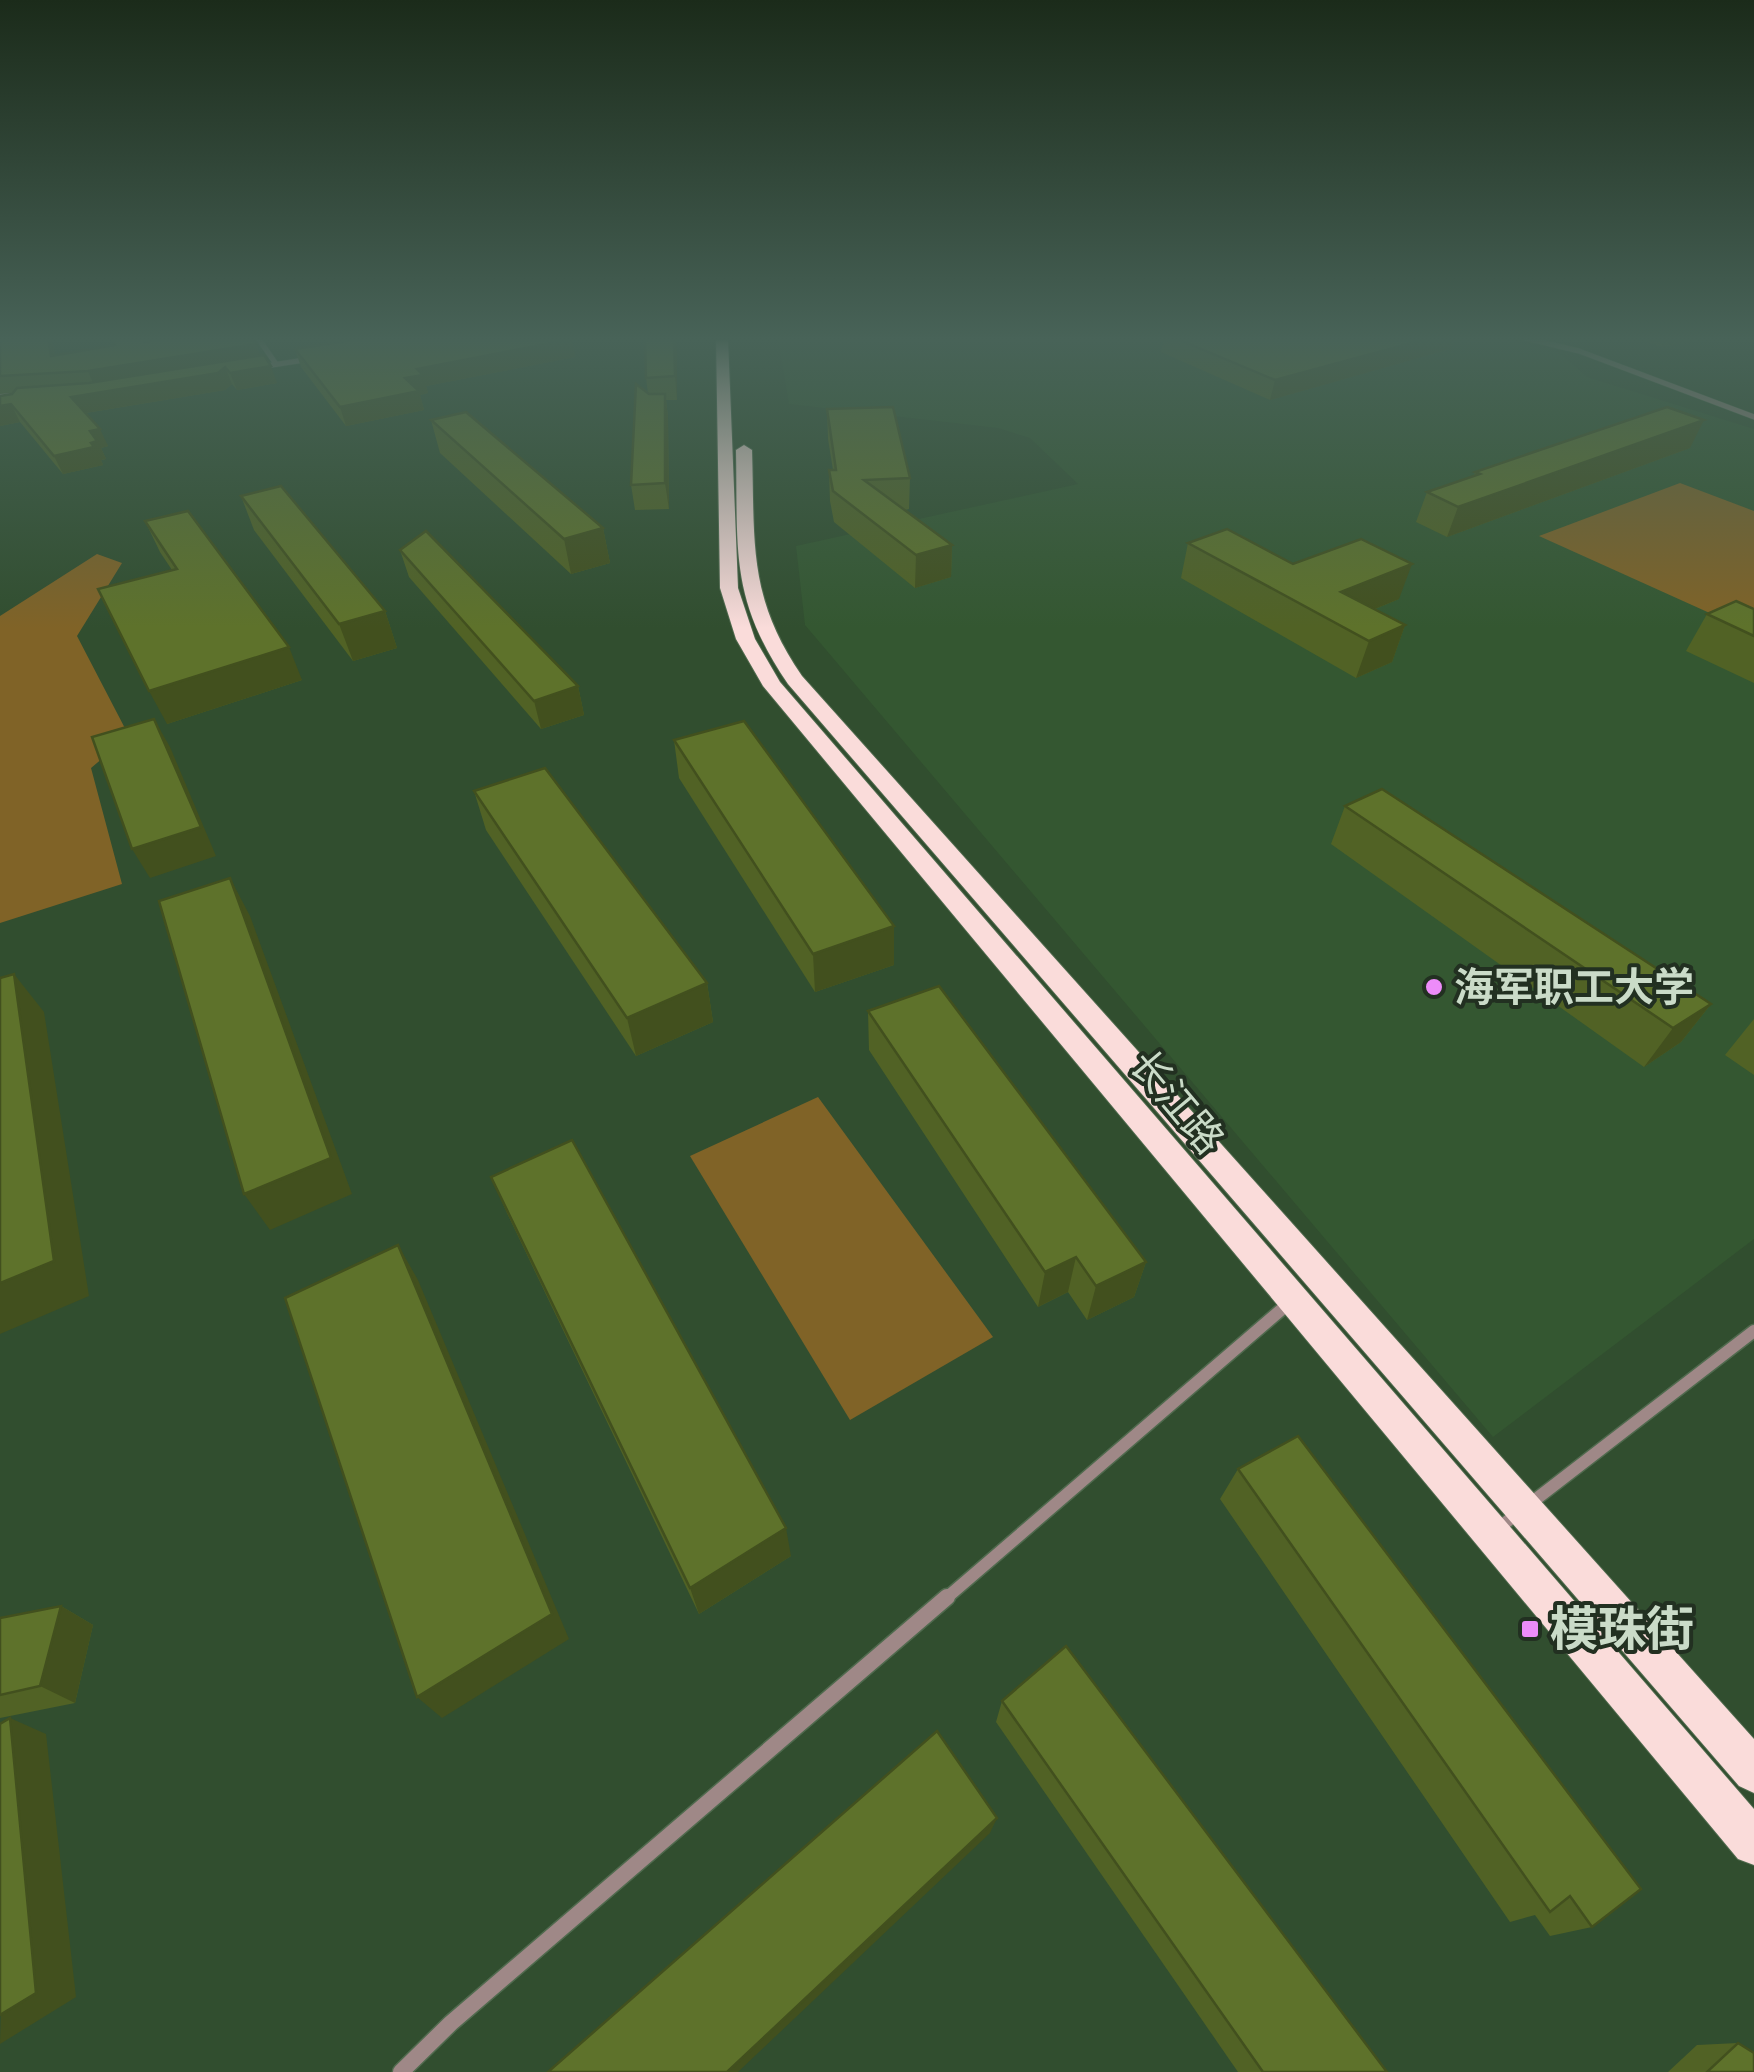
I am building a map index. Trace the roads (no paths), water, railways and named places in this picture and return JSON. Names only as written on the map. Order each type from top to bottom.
[{"type":"highway","name":"长江路","points":[[725,435],[729,588],[735,617],[750,652],[772,686],[1754,1843]]},
{"type":"highway","name":"长江路","points":[[743,435],[750,584],[758,615],[795,680],[1754,1771]]},
{"type":"street","points":[[401,2072],[466,2010],[1320,1276]]},
{"type":"street","points":[[1492,1534],[1754,1330]]},
{"type":"place","name":"海军职工大学","points":[[1434,987]]},
{"type":"place","name":"模珠街","points":[[1530,1629]]}]
